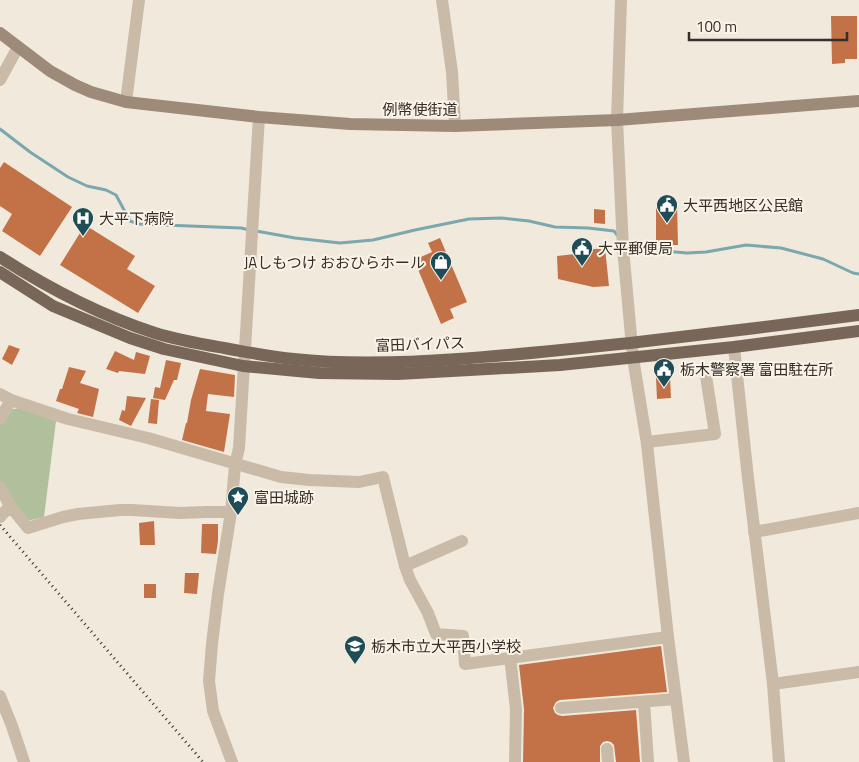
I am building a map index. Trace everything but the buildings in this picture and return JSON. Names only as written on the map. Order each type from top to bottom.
[{"type":"main road","name":"富田バイパス","points":[[0,256],[33,278],[62,294],[155,333],[244,352],[322,361],[406,362],[566,350],[859,315]]},
{"type":"main road","name":"富田バイパス","points":[[0,272],[53,306],[130,338],[164,349],[243,366],[319,373],[398,374],[560,365],[734,347],[859,331]]},
{"type":"street","points":[[126,102],[139,0]]},
{"type":"street","points":[[442,0],[452,72],[455,126]]},
{"type":"street","points":[[621,0],[617,120],[623,248],[632,342],[647,442],[668,637],[684,762]]},
{"type":"street","name":"例幣使街道","points":[[0,33],[50,71],[91,92],[126,102],[259,117],[350,124],[455,126],[617,120],[859,100]]},
{"type":"street","points":[[0,80],[18,47]]},
{"type":"street","points":[[232,762],[213,711],[209,681],[217,602],[231,512],[235,465],[239,448],[259,117]]},
{"type":"street","points":[[734,347],[773,684],[779,762]]},
{"type":"street","points":[[647,442],[714,434],[706,376]]},
{"type":"street","points":[[0,419],[6,397],[68,420],[148,438],[281,478],[360,482],[383,477],[410,580],[428,613],[436,634],[463,636],[465,664],[668,637]]},
{"type":"street","points":[[0,488],[10,506],[28,528],[78,514],[120,510],[180,514],[231,512]]},
{"type":"street","points":[[0,517],[10,506]]},
{"type":"street","points":[[754,532],[859,513]]},
{"type":"street","points":[[405,566],[462,540]]},
{"type":"street","points":[[510,657],[516,709],[515,762]]},
{"type":"street","points":[[773,684],[859,672]]},
{"type":"street","points":[[0,696],[24,762]]},
{"type":"street","points":[[561,708],[676,699]]},
{"type":"street","points":[[644,702],[648,762]]},
{"type":"street","points":[[608,749],[608,762]]},
{"type":"green space","points":[[19,408],[56,421],[44,517],[27,521],[0,482],[0,425],[9,410]]},
{"type":"waterway","points":[[0,129],[68,177],[87,186],[106,190],[116,195],[130,221],[139,224],[241,228],[250,230]]},
{"type":"waterway","points":[[256,231],[340,243],[373,240],[469,219],[502,218],[529,221],[555,227],[614,231],[618,236]]},
{"type":"waterway","points":[[627,244],[630,248],[687,253],[706,252],[746,245],[781,248],[823,259],[859,274]]},
{"type":"railway","points":[[0,525],[203,762]]},
{"type":"place","name":"大平西地区公民館","points":[[667,224]]},
{"type":"place","name":"大平下病院","points":[[83,237]]},
{"type":"place","name":"大平郵便局","points":[[582,267]]},
{"type":"place","name":"JAしもつけ おおひらホール","points":[[441,281]]},
{"type":"place","name":"栃木警察署 富田駐在所","points":[[664,388]]},
{"type":"place","name":"富田城跡","points":[[238,516]]},
{"type":"place","name":"栃木市立大平西小学校","points":[[355,665]]}]
